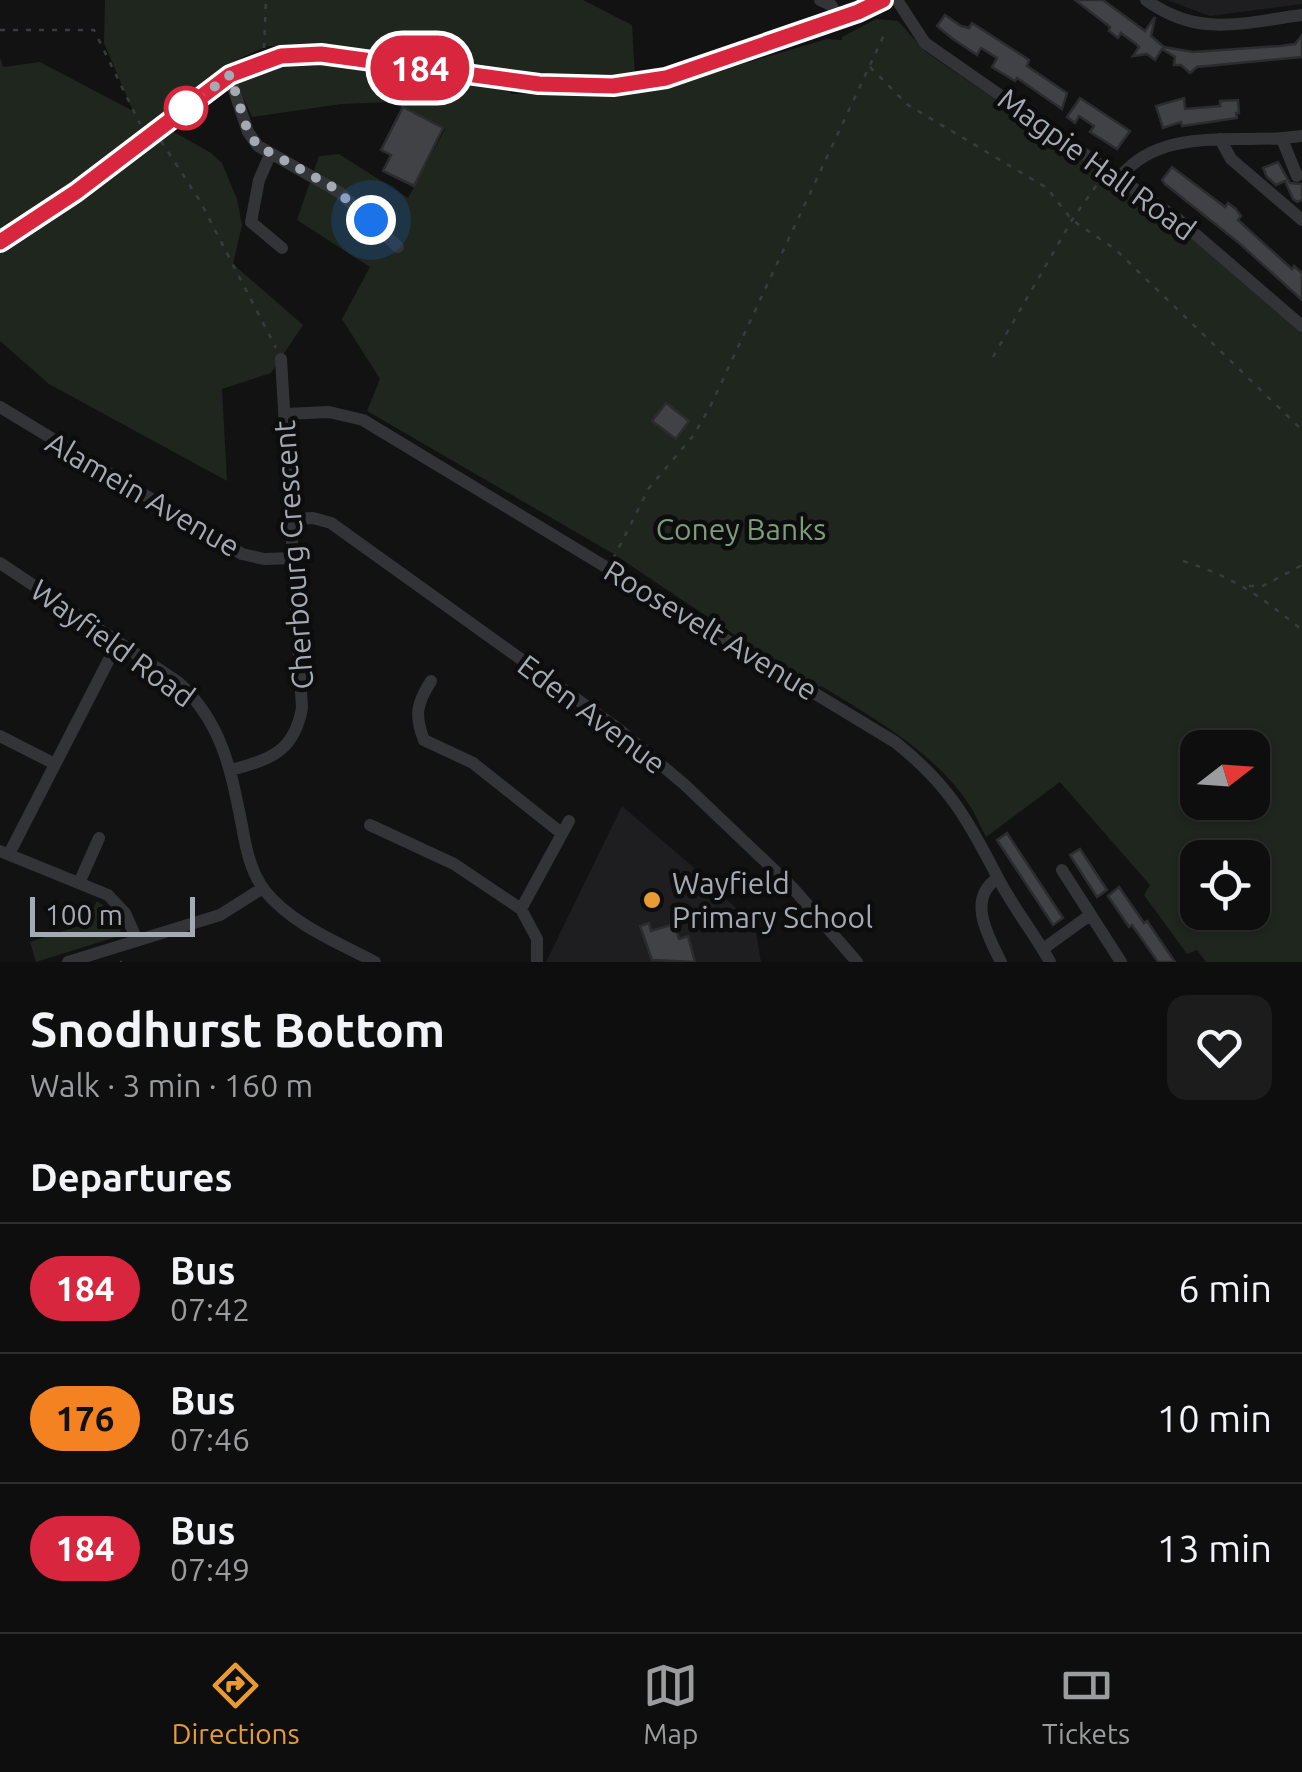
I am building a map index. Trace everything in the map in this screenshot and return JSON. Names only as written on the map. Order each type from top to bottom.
[{"type":"street","points":[[820,0],[831,5],[839,18]]},
{"type":"street","points":[[0,242],[76,192],[230,75],[281,56],[321,54],[539,84],[613,86],[666,78],[883,0]]},
{"type":"street","name":"Magpie Hall Road","points":[[897,0],[925,43],[1179,220],[1302,326]]},
{"type":"street","points":[[1146,0],[1167,16],[1194,24],[1302,16]]},
{"type":"street","points":[[230,75],[248,132],[258,146],[339,192],[398,247]]},
{"type":"street","points":[[1115,173],[1179,143],[1302,136]]},
{"type":"street","points":[[1220,139],[1230,159],[1302,220]]},
{"type":"street","points":[[1282,139],[1296,176]]},
{"type":"street","points":[[270,155],[258,180],[251,222],[282,248]]},
{"type":"street","name":"Cherbourg Crescent","points":[[231,770],[276,754],[293,738],[302,708],[281,359]]},
{"type":"street","name":"Alamein Avenue","points":[[0,407],[242,554],[264,559],[294,558]]},
{"type":"street","name":"Roosevelt Avenue","points":[[284,414],[318,412],[361,419],[895,742],[920,762],[961,809],[1050,962]]},
{"type":"street","name":"Eden Avenue","points":[[292,519],[316,518],[331,524],[621,731],[748,842],[857,962]]},
{"type":"street","name":"Wayfield Road","points":[[0,563],[178,682],[195,699],[215,727],[231,770],[247,852],[263,888],[305,925],[375,962]]},
{"type":"street","points":[[118,642],[5,853],[108,895],[126,913],[137,940]]},
{"type":"street","points":[[431,681],[417,703],[418,725],[424,740],[473,764],[565,826],[521,909]]},
{"type":"street","points":[[0,736],[56,764]]},
{"type":"street","points":[[370,825],[454,864],[521,909],[537,939],[537,962]]},
{"type":"street","points":[[78,883],[99,838]]},
{"type":"street","points":[[1062,870],[1121,962]]},
{"type":"street","points":[[998,878],[987,885],[981,914],[1001,962]]},
{"type":"street","points":[[68,962],[109,956],[137,940],[220,914],[263,888]]},
{"type":"street","points":[[1042,949],[1090,915]]},
{"type":"path","points":[[263,61],[266,0]]},
{"type":"path","points":[[0,30],[94,30],[140,124]]},
{"type":"path","points":[[608,568],[650,488],[694,436],[710,407],[884,35]]},
{"type":"path","points":[[870,67],[908,105],[1047,188],[1072,220],[1115,250],[1302,430]]},
{"type":"path","points":[[155,132],[200,201],[281,359]]},
{"type":"path","points":[[993,357],[1072,220],[1115,173]]},
{"type":"path","points":[[1183,560],[1226,574],[1302,630]]},
{"type":"path","points":[[1246,586],[1263,586],[1302,565]]},
{"type":"shaded area","points":[[1167,0],[1302,0],[1302,4],[1210,16]]},
{"type":"shaded area","name":"Wayfield Primary School","points":[[622,806],[755,927],[761,962],[546,962]]},
{"type":"green space","points":[[105,0],[583,0],[632,25],[635,77],[590,80],[541,76],[305,46],[267,46],[243,57],[153,120],[222,163],[237,199],[242,225],[233,264],[303,325],[271,373],[222,389],[227,481],[49,384],[0,341],[0,57],[3,67],[40,62],[133,111],[104,43]]},
{"type":"green space","name":"Coney Banks","points":[[876,19],[898,21],[926,52],[1189,232],[1302,332],[1302,962],[1206,962],[1197,950],[1187,954],[1144,895],[1150,885],[1060,782],[986,837],[954,785],[920,752],[881,723],[821,686],[814,688],[612,553],[367,411],[380,379],[342,319],[370,267],[297,220],[319,156],[339,154],[408,198],[445,129],[391,102],[341,104],[252,117],[236,81],[264,71],[332,65],[509,88],[511,94],[647,92],[827,39],[842,40]]},
{"type":"green space","points":[[97,901],[118,920],[119,936],[36,962],[30,942],[85,924]]},
{"type":"building","points":[[1075,0],[1103,0],[1145,31],[1155,17],[1151,36],[1164,47],[1193,52],[1280,46],[1295,44],[1302,35],[1302,57],[1197,67],[1190,73],[1181,65],[1174,65],[1175,57],[1162,49],[1155,60],[1147,54],[1133,56],[1139,47],[1136,44],[1121,33],[1118,38]]},
{"type":"building","points":[[945,15],[961,26],[969,28],[972,23],[1029,60],[1027,66],[1067,93],[1062,109],[1017,78],[1015,81],[992,67],[997,58],[981,48],[977,55],[953,39],[937,26]]},
{"type":"building","points":[[1080,98],[1130,131],[1117,149],[1090,132],[1094,126],[1079,116],[1075,123],[1067,117]]},
{"type":"building","points":[[1184,98],[1185,109],[1238,100],[1239,113],[1237,118],[1182,126],[1181,122],[1163,128],[1156,106]]},
{"type":"building","points":[[403,107],[443,128],[414,186],[383,171],[391,155],[381,150]]},
{"type":"building","points":[[1278,162],[1290,183],[1302,184],[1302,200],[1293,199],[1285,181],[1276,185],[1267,177],[1263,168]]},
{"type":"building","points":[[1172,167],[1225,207],[1228,203],[1236,209],[1241,216],[1238,220],[1292,269],[1294,266],[1302,273],[1302,300],[1165,184],[1162,180]]},
{"type":"building","points":[[666,403],[689,421],[676,439],[652,421]]},
{"type":"building","points":[[1007,833],[1063,918],[1053,925],[997,840]]},
{"type":"building","points":[[1080,849],[1107,890],[1097,897],[1070,855]]},
{"type":"building","points":[[1119,887],[1175,962],[1158,962],[1132,925],[1129,927],[1108,896]]},
{"type":"building","points":[[649,923],[651,931],[674,924],[679,939],[688,936],[695,962],[652,960],[640,926]]},
{"type":"bus line","name":"184","points":[[0,242],[76,192],[230,75],[281,56],[321,54],[539,84],[613,86],[666,78],[883,0]]},
{"type":"place","name":"Wayfield Primary School","points":[[652,900]]},
{"type":"route","points":[[186,108],[230,75],[248,132],[258,146],[331,186],[371,220]]}]
